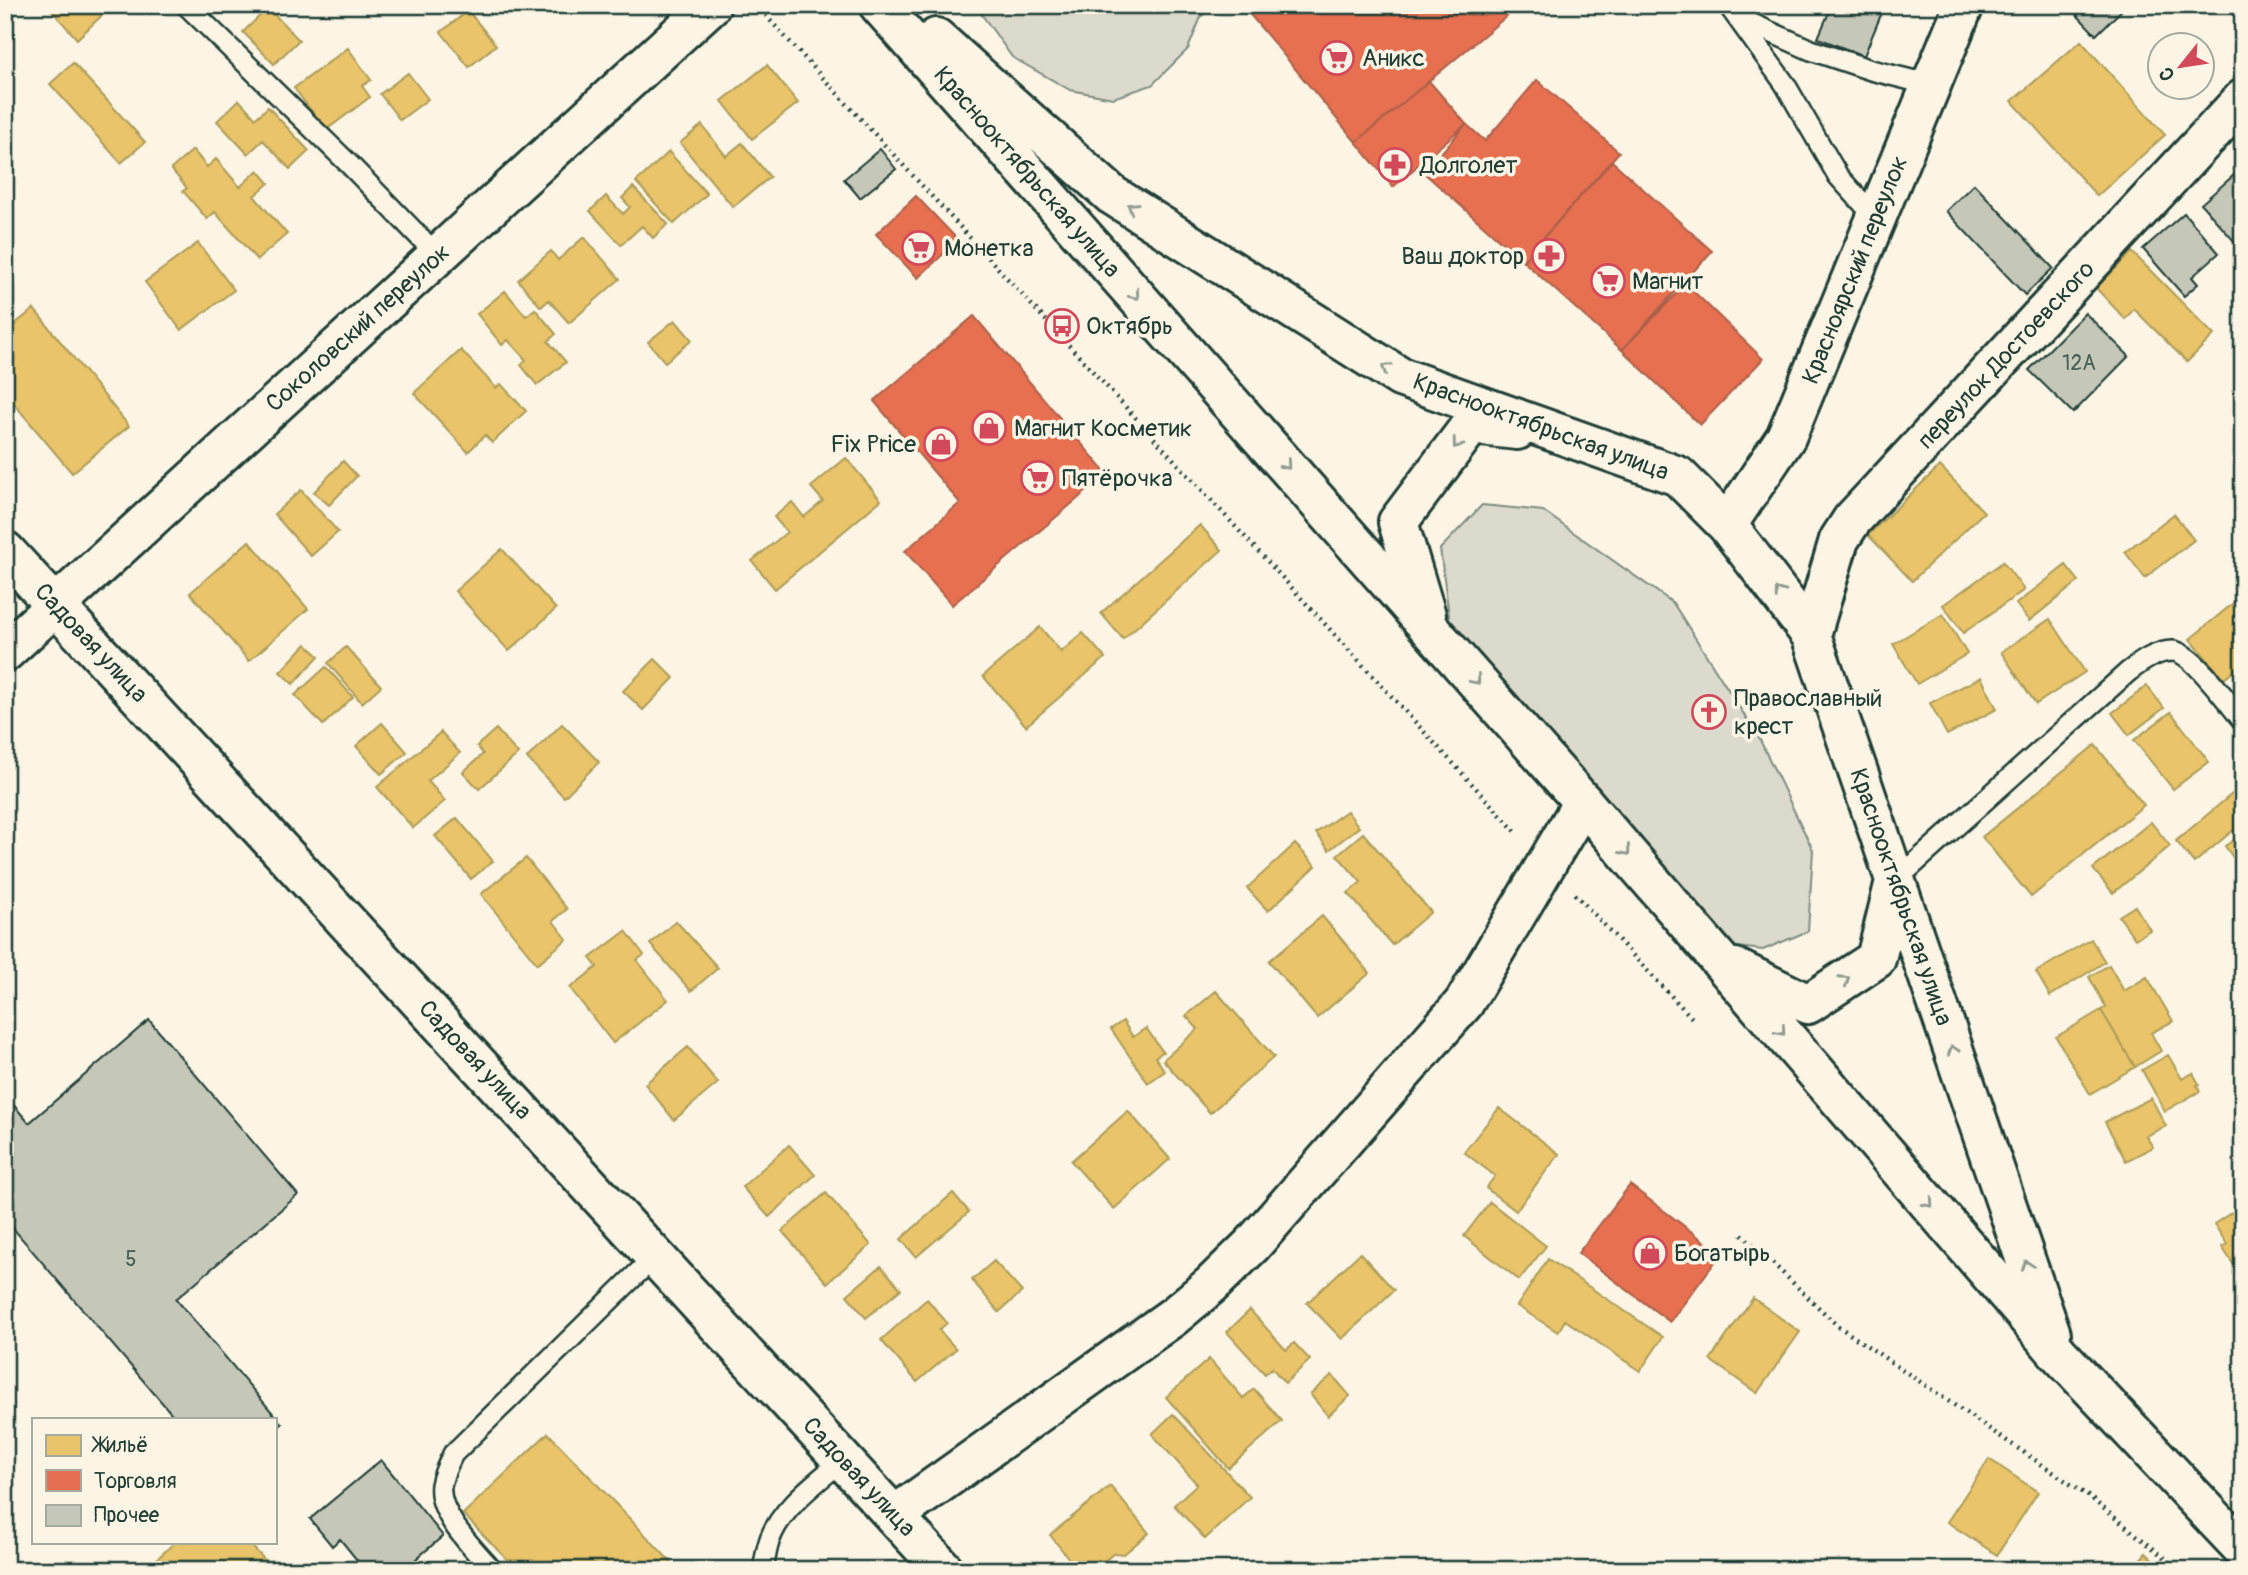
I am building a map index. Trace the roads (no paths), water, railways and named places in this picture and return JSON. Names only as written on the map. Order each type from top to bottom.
[{"type":"main road","name":"Соколовский переулок","points":[[5,652],[711,5]]},
{"type":"main road","name":"Краснооктябрьская улица","points":[[879,5],[1583,802],[2057,1353],[2243,1549]]},
{"type":"main road","name":"Краснооктябрьская улица","points":[[899,5],[1112,195],[1400,377],[1678,476],[1727,525],[1811,635],[2057,1353]]},
{"type":"main road","name":"Красноярский переулок","points":[[1727,525],[1786,437],[1964,5]]},
{"type":"main road","name":"переулок Достоевского","points":[[1811,635],[1839,540],[1852,520],[2243,99]]},
{"type":"main road","points":[[1431,629],[1398,522],[1471,425],[1564,435]]},
{"type":"main road","name":"Садовая улица","points":[[5,551],[944,1570]]},
{"type":"main road","points":[[894,1516],[1174,1316],[1212,1285],[1244,1253],[1464,1003],[1583,802]]},
{"type":"main road","points":[[1720,961],[1808,1004],[1876,959],[1895,881]]},
{"type":"lane","points":[[186,5],[348,163],[438,256]]},
{"type":"lane","points":[[1733,11],[1811,50],[1871,70],[1931,85]]},
{"type":"lane","points":[[1733,11],[1785,84],[1838,176],[1876,218]]},
{"type":"lane","points":[[1895,881],[2143,660],[2176,651],[2191,660],[2243,721]]},
{"type":"lane","points":[[492,1570],[462,1535],[446,1511],[441,1497],[441,1486],[453,1454],[655,1256]]},
{"type":"lane","points":[[764,1570],[769,1541],[791,1507],[811,1486],[843,1460]]},
{"type":"place","name":"Аникс","points":[[1337,58]]},
{"type":"place","name":"Долголет","points":[[1395,165]]},
{"type":"place","name":"Монетка","points":[[919,248]]},
{"type":"place","name":"Ваш доктор","points":[[1549,256]]},
{"type":"place","name":"Магнит","points":[[1608,281]]},
{"type":"place","name":"Октябрь","points":[[1062,326]]},
{"type":"place","name":"Магнит Косметик","points":[[989,428]]},
{"type":"place","name":"Fix Price","points":[[941,444]]},
{"type":"place","name":"Пятёрочка","points":[[1038,478]]},
{"type":"place","name":"Православный крест","points":[[1709,712]]},
{"type":"place","name":"Богатырь","points":[[1650,1253]]}]
